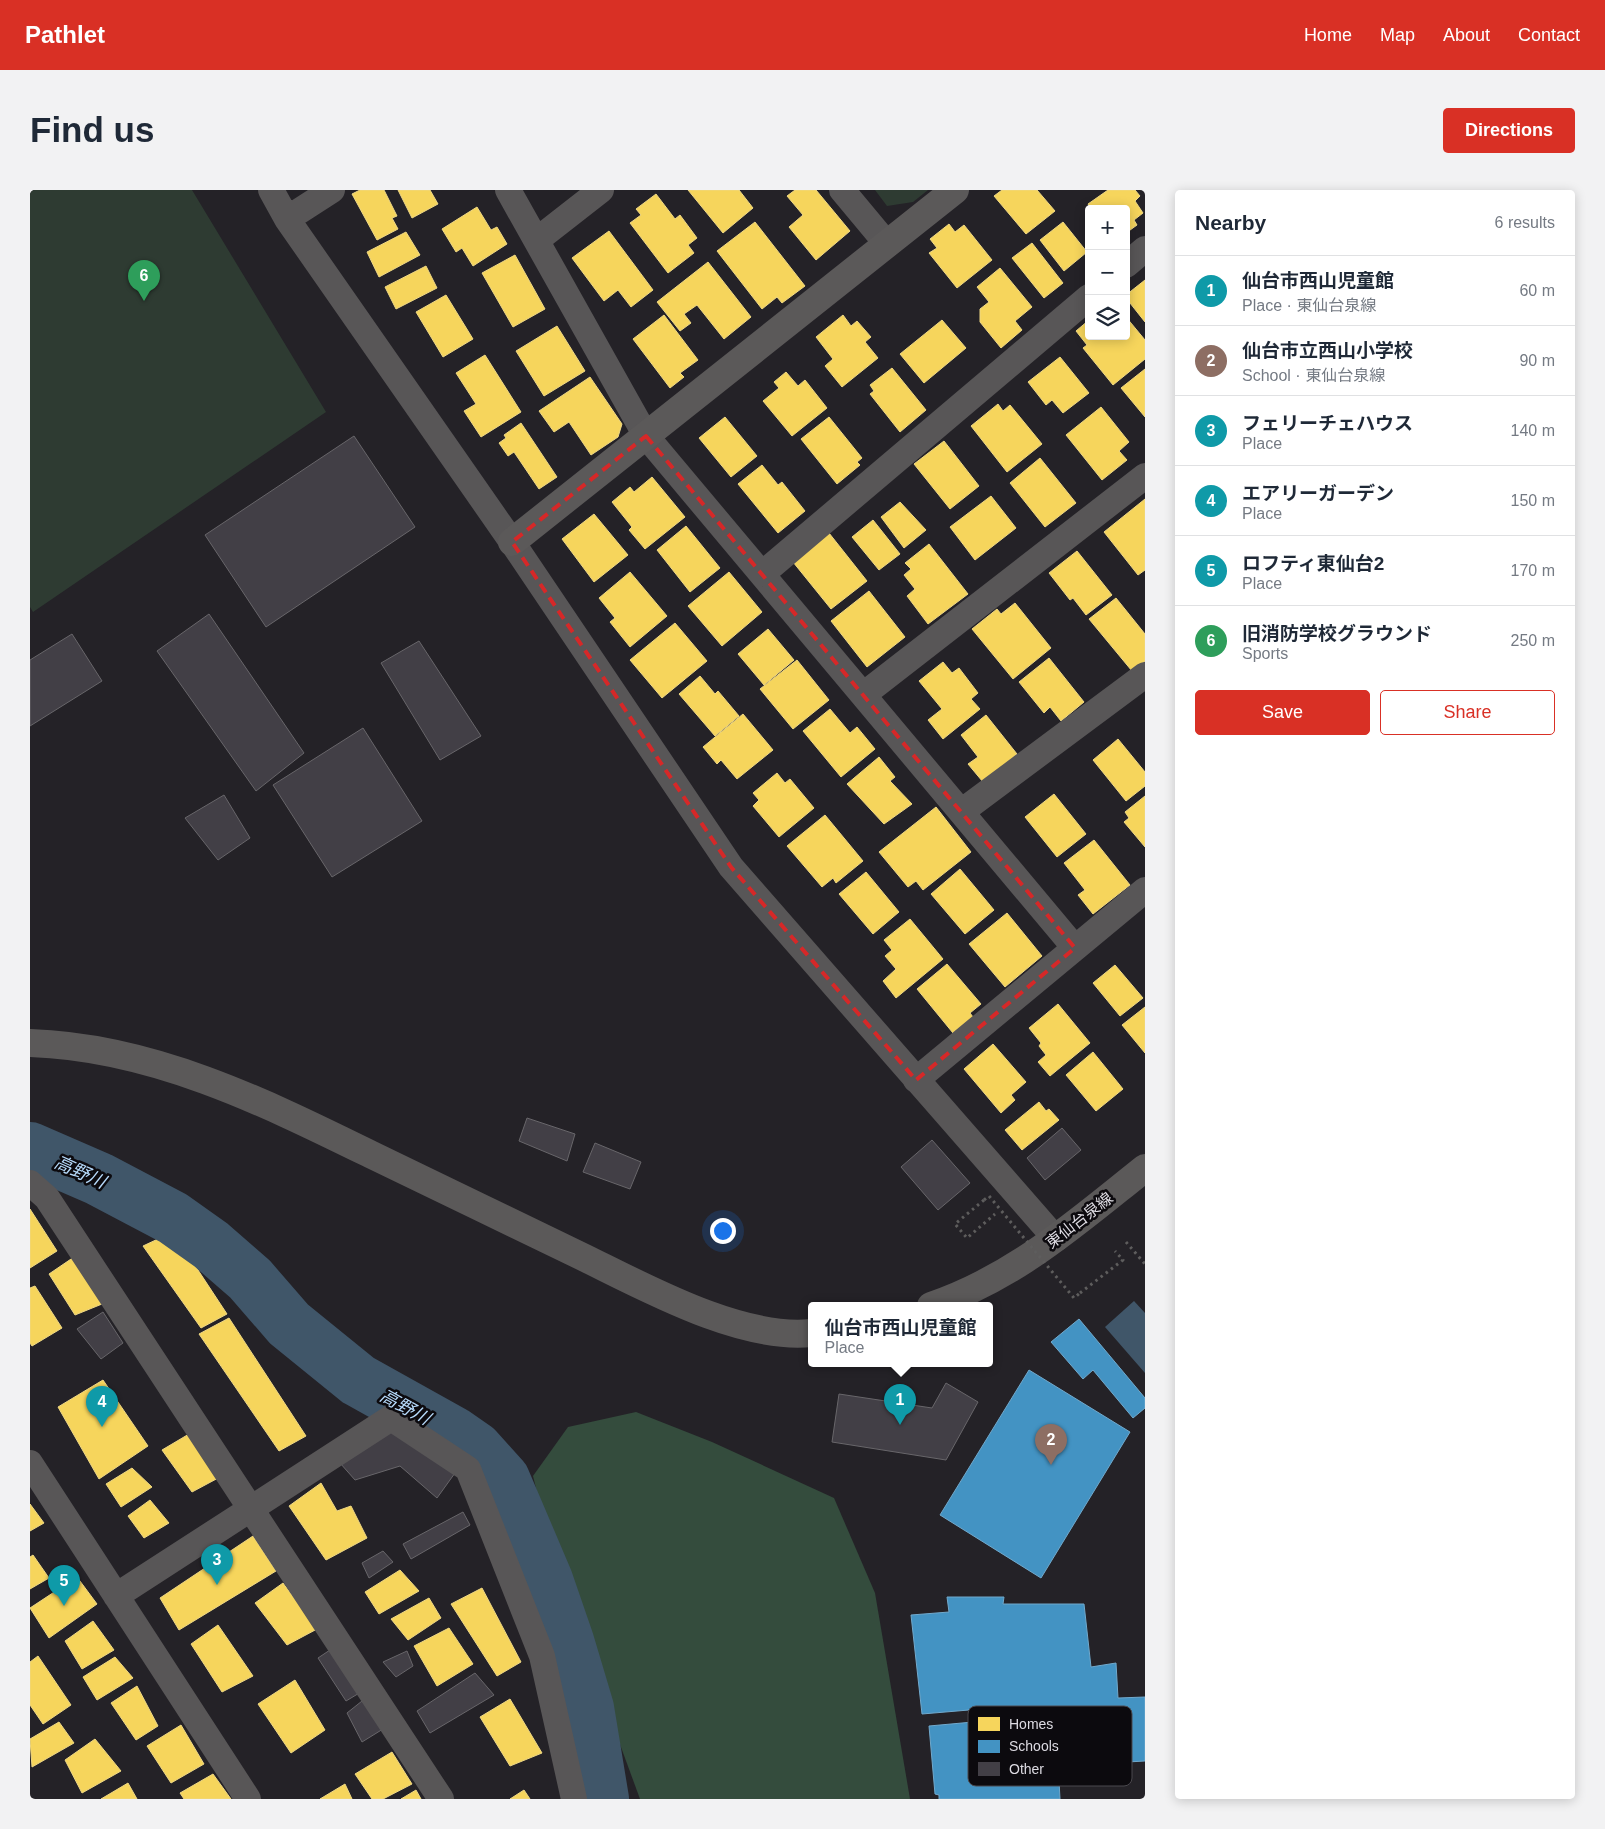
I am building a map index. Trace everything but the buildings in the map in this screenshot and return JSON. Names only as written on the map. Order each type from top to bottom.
[{"type":"street","points":[[271,190],[287,219],[512,542],[730,867],[1056,1239]]},
{"type":"street","points":[[287,219],[332,190]]},
{"type":"street","points":[[508,190],[646,436],[1075,948]]},
{"type":"street","points":[[537,240],[601,190]]},
{"type":"street","points":[[842,190],[887,244]]},
{"type":"street","points":[[512,542],[955,190]]},
{"type":"street","points":[[1130,262],[1145,249]]},
{"type":"street","points":[[762,574],[1085,300]]},
{"type":"street","points":[[863,695],[1145,476]]},
{"type":"street","points":[[961,812],[1145,675]]},
{"type":"street","points":[[916,1080],[1145,890]]},
{"type":"street","points":[[30,1043],[84,1047],[128,1057],[225,1087],[289,1115],[640,1284],[704,1312],[731,1323],[796,1334],[808,1332]]},
{"type":"street","name":"東仙台泉線","points":[[940,1302],[1011,1270],[1056,1239],[1145,1168]]},
{"type":"street","points":[[30,1183],[47,1198],[441,1799]]},
{"type":"street","points":[[116,1596],[391,1418],[468,1469],[542,1656],[574,1799]]},
{"type":"street","points":[[30,1463],[248,1799]]},
{"type":"path","points":[[995,1214],[966,1238],[955,1224],[989,1196],[1074,1298],[1123,1260],[1115,1251]]},
{"type":"path","points":[[1126,1242],[1145,1264]]},
{"type":"highlighted area","points":[[646,436],[1075,948],[916,1080],[731,867],[512,542]]},
{"type":"green space","points":[[30,190],[192,190],[326,412],[33,612],[30,607]]},
{"type":"green space","points":[[875,190],[928,190],[913,202],[887,206]]},
{"type":"green space","points":[[636,1412],[712,1442],[834,1498],[875,1593],[910,1799],[640,1799],[558,1575],[533,1476],[568,1427]]},
{"type":"water","points":[[1134,1301],[1145,1313],[1145,1373],[1105,1327]]},
{"type":"waterway","name":"高野川","points":[[30,1149],[99,1179],[173,1218],[211,1245],[250,1279],[289,1324],[358,1380],[453,1433],[476,1449],[503,1479],[546,1580],[567,1641],[587,1708],[602,1799]]},
{"type":"place","name":"旧消防学校グラウンド","points":[[144,301]]},
{"type":"place","name":"仙台市西山児童館","points":[[900,1425]]},
{"type":"place","name":"エアリーガーデン","points":[[102,1427]]},
{"type":"place","name":"仙台市立西山小学校","points":[[1051,1465]]},
{"type":"place","name":"フェリーチェハウス","points":[[217,1585]]},
{"type":"place","name":"ロフティ東仙台2","points":[[64,1606]]}]
